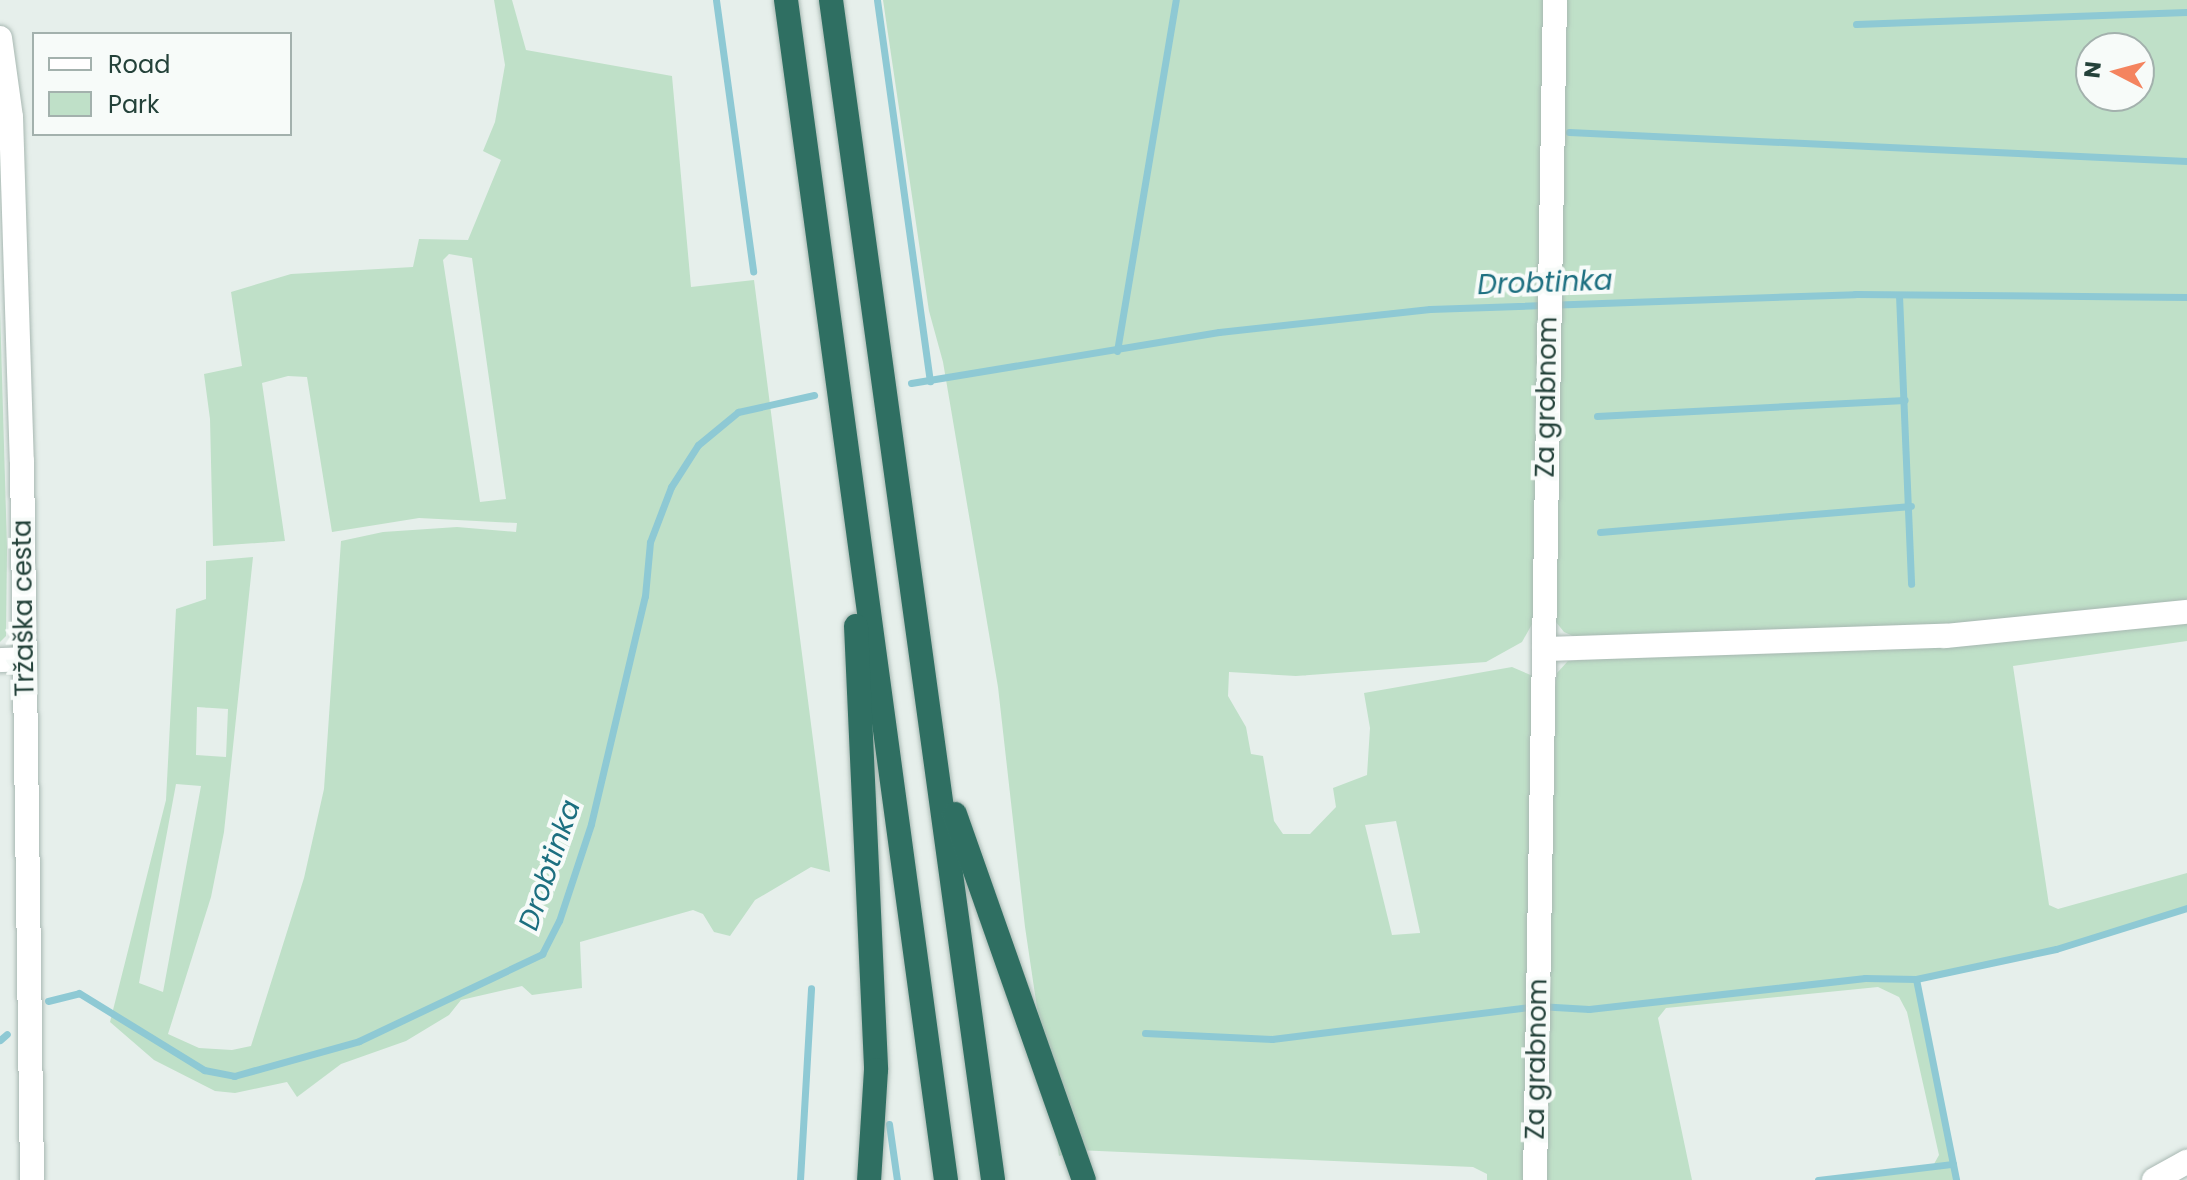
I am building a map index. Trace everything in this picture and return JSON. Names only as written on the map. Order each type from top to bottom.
[{"type":"highway","points":[[786,0],[946,1180]]},
{"type":"highway","points":[[831,0],[993,1180]]},
{"type":"highway","points":[[850,472],[876,1070],[869,1180]]},
{"type":"highway","points":[[933,742],[997,945],[1084,1180]]},
{"type":"street","name":"Za grabnom","points":[[1535,1180],[1555,0]]},
{"type":"street","name":"Tržaška cesta","points":[[0,38],[11,117],[8,288],[25,659],[32,1180]]},
{"type":"street","points":[[1544,649],[1945,636],[2187,612]]},
{"type":"street","points":[[0,660],[25,659]]},
{"type":"street","points":[[2154,1180],[2187,1162]]},
{"type":"green space","points":[[494,0],[512,0],[526,50],[672,76],[691,287],[754,280],[830,872],[811,867],[755,900],[730,936],[714,932],[703,914],[693,910],[580,942],[582,988],[532,995],[522,986],[461,1000],[449,1015],[406,1041],[341,1064],[297,1097],[287,1082],[235,1093],[215,1091],[154,1060],[110,1022],[166,800],[176,609],[206,599],[206,561],[253,557],[224,832],[211,897],[168,1034],[199,1048],[232,1050],[251,1046],[304,878],[324,789],[341,541],[383,532],[457,527],[516,532],[517,523],[419,518],[332,532],[307,377],[288,376],[262,383],[285,541],[213,546],[210,419],[204,374],[242,366],[231,292],[291,274],[413,267],[419,239],[468,240],[501,160],[483,151],[495,122],[505,65]],"holes":[[[449,254],[472,258],[506,499],[480,502],[443,260]],[[197,707],[228,709],[226,757],[196,755]],[[176,784],[201,786],[163,992],[139,983]]]},
{"type":"green space","points":[[883,0],[1546,0],[1536,617],[1522,642],[1486,662],[1296,676],[1229,672],[1228,696],[1246,727],[1251,754],[1263,756],[1274,821],[1283,834],[1310,834],[1336,807],[1333,788],[1367,775],[1370,728],[1364,693],[1512,667],[1533,676],[1524,1180],[1487,1180],[1487,1174],[1473,1167],[1076,1150],[1059,1156],[1025,927],[998,687],[943,362],[929,311]],"holes":[[[1396,821],[1420,933],[1392,935],[1365,825]]]},
{"type":"green space","points":[[1567,0],[2187,0],[2187,604],[1926,631],[1582,640],[1564,632],[1552,617]]},
{"type":"green space","points":[[0,309],[7,548],[6,636],[0,642]]},
{"type":"green space","points":[[2187,620],[2187,641],[2013,666],[2049,905],[2058,909],[2187,873],[2187,908],[2021,958],[1918,982],[1958,1180],[1827,1180],[1934,1164],[1939,1155],[1907,1012],[1899,997],[1878,987],[1666,1008],[1658,1018],[1692,1180],[1541,1180],[1553,702],[1557,673],[1568,661]]},
{"type":"waterway","points":[[716,0],[753,271]]},
{"type":"waterway","points":[[877,0],[930,381]]},
{"type":"waterway","points":[[1117,351],[1176,0]]},
{"type":"waterway","points":[[1856,24],[2187,12]]},
{"type":"waterway","points":[[1569,132],[2187,161]]},
{"type":"waterway","name":"Drobtinka","points":[[911,383],[1219,332],[1430,309],[1855,294],[2187,297]]},
{"type":"waterway","points":[[1899,295],[1911,584]]},
{"type":"waterway","name":"Drobtinka","points":[[48,1001],[79,993],[204,1070],[234,1076],[359,1041],[542,954],[559,921],[591,824],[645,596],[650,542],[671,487],[698,445],[738,412],[814,395]]},
{"type":"waterway","points":[[1597,416],[1905,400]]},
{"type":"waterway","points":[[1600,532],[1911,506]]},
{"type":"waterway","points":[[1145,1033],[1272,1039],[1538,1006],[1589,1009],[1865,978],[1916,979],[2056,949],[2187,908]]},
{"type":"waterway","points":[[1916,979],[1956,1180]]},
{"type":"waterway","points":[[800,1180],[811,988]]},
{"type":"waterway","name":"Drobtinka","points":[[0,1040],[7,1034]]},
{"type":"waterway","points":[[889,1124],[897,1180]]},
{"type":"waterway","points":[[1818,1180],[1953,1164]]}]
